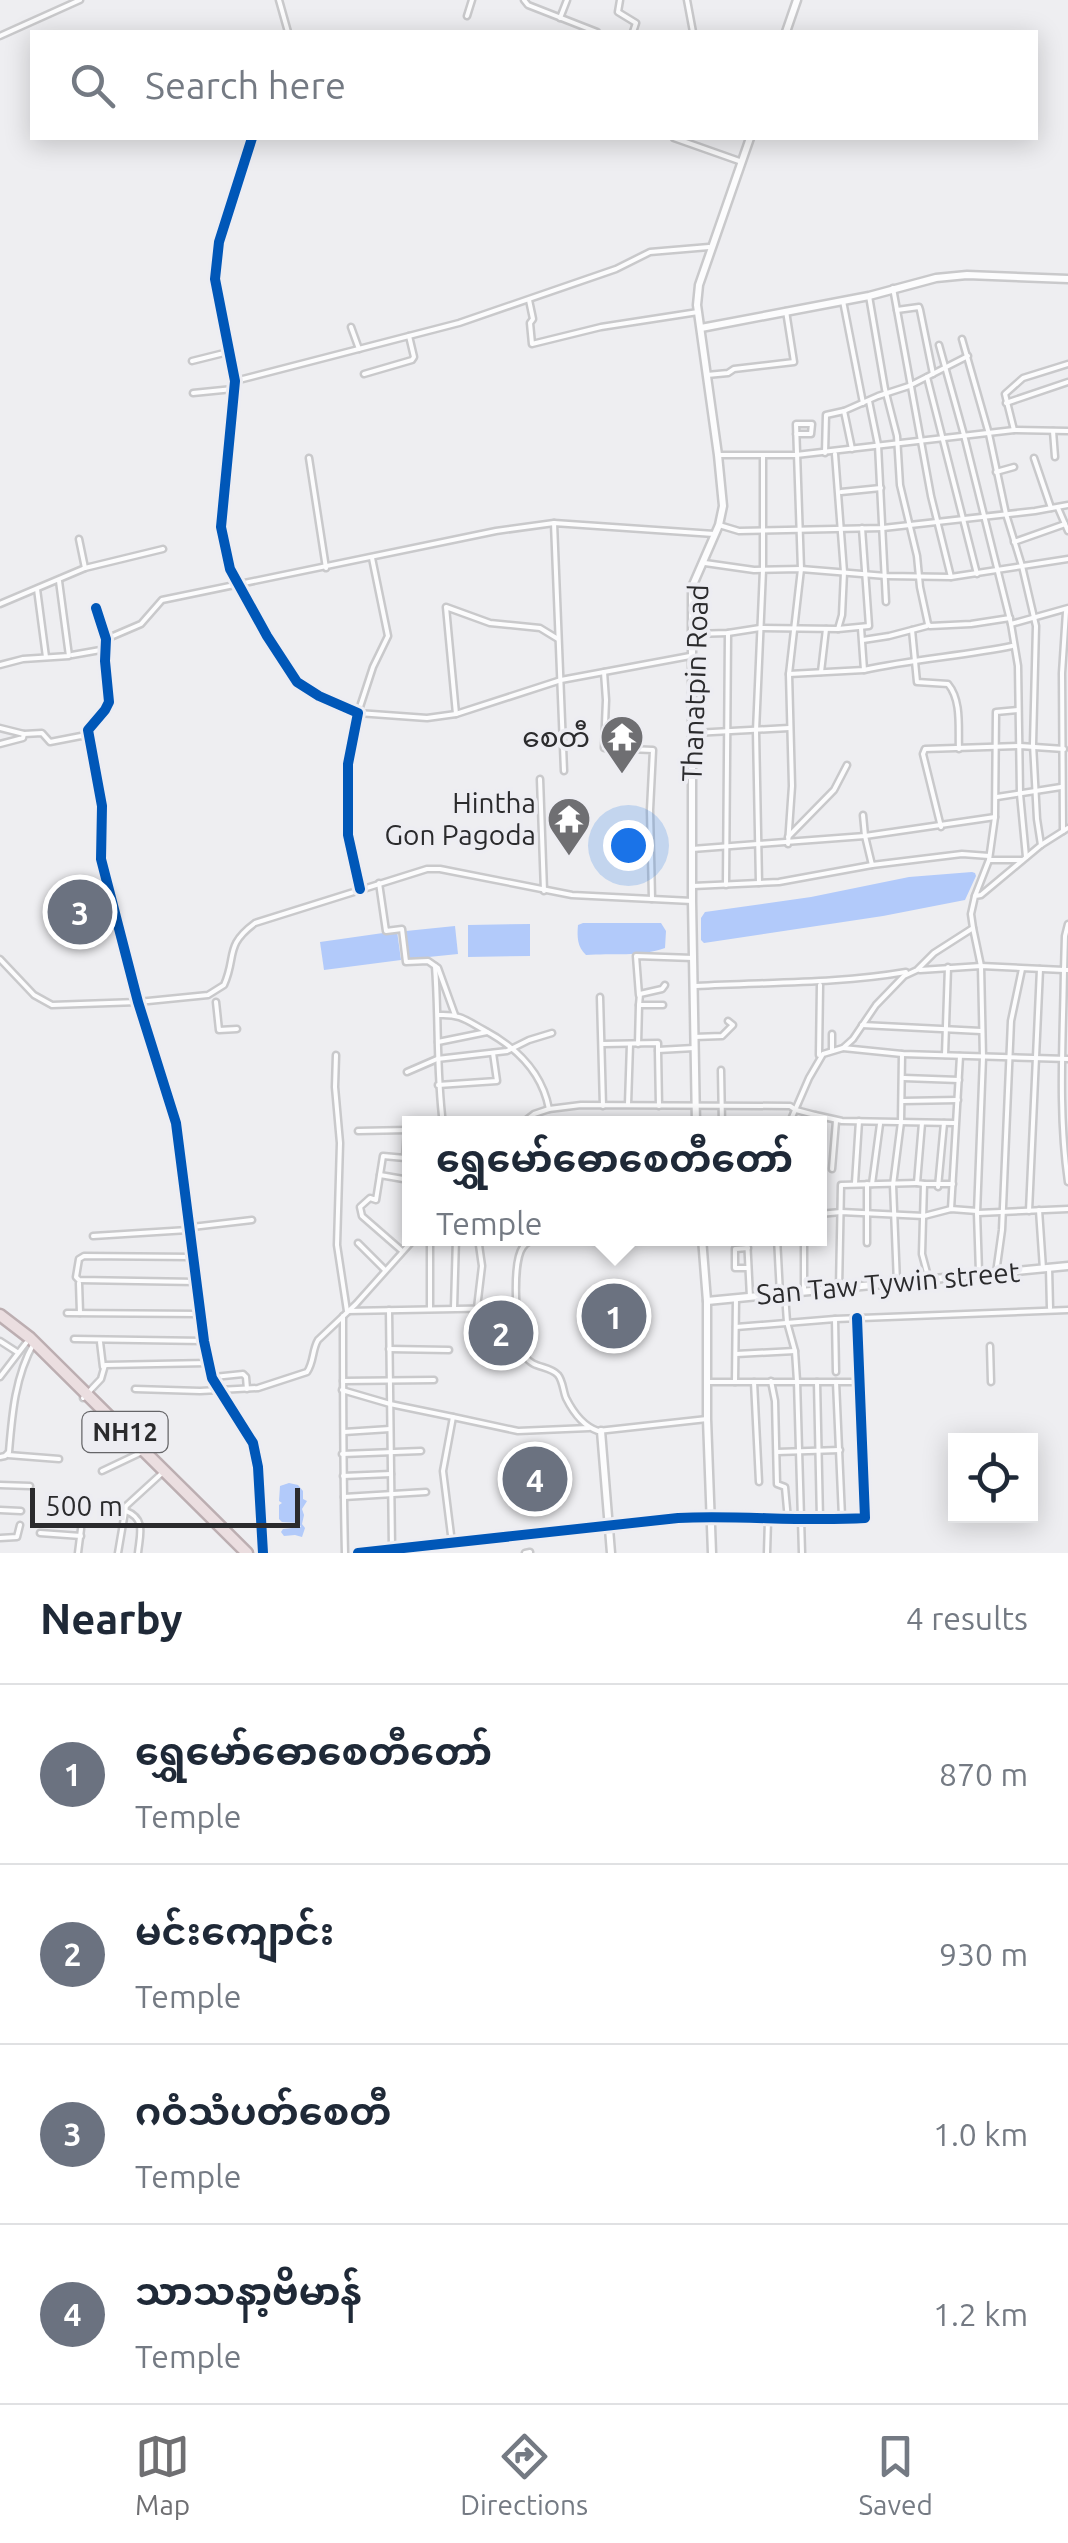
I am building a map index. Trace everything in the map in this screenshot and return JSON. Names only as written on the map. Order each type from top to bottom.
[{"type":"highway","name":"NH12","points":[[0,1318],[244,1553]]},
{"type":"highway","name":"NH12","points":[[85,1396],[244,1553]]},
{"type":"street","points":[[0,36],[80,0]]},
{"type":"street","points":[[279,0],[287,30]]},
{"type":"street","points":[[467,16],[472,0]]},
{"type":"street","points":[[516,0],[592,30]]},
{"type":"street","points":[[560,18],[567,0]]},
{"type":"street","points":[[620,0],[618,12],[636,22],[634,30]]},
{"type":"street","points":[[687,0],[692,30]]},
{"type":"street","points":[[787,30],[797,0]]},
{"type":"street","points":[[251,140],[219,242],[215,279],[234,381],[221,527],[230,569],[298,682],[358,714],[427,718],[456,714],[561,680],[690,656]]},
{"type":"street","points":[[680,140],[742,162]]},
{"type":"street","points":[[749,140],[700,284],[698,312],[723,498],[719,526],[732,531],[883,528],[1068,504]]},
{"type":"street","points":[[234,381],[459,323],[616,269],[650,252],[713,247]]},
{"type":"street","points":[[700,328],[868,296],[936,278],[968,274],[1068,280]]},
{"type":"street","points":[[893,288],[936,522],[951,577]]},
{"type":"street","points":[[868,296],[898,442],[900,485],[928,626]]},
{"type":"street","points":[[529,299],[532,344],[602,327],[698,312]]},
{"type":"street","points":[[842,301],[878,445],[886,602]]},
{"type":"street","points":[[898,310],[920,310],[943,437],[977,574]]},
{"type":"street","points":[[707,376],[737,368],[794,362],[786,311]]},
{"type":"street","points":[[351,327],[359,350]]},
{"type":"street","points":[[364,374],[412,360],[409,336]]},
{"type":"street","points":[[962,339],[1036,626],[1033,748],[1041,845]]},
{"type":"street","points":[[939,345],[1011,621],[1018,666],[1024,859]]},
{"type":"street","points":[[192,361],[228,352]]},
{"type":"street","points":[[825,453],[825,417],[909,386],[968,356]]},
{"type":"street","points":[[1014,430],[1005,394],[1023,378],[1068,364]]},
{"type":"street","points":[[1006,403],[1068,382]]},
{"type":"street","points":[[193,393],[234,389]]},
{"type":"street","points":[[844,412],[852,449]]},
{"type":"street","points":[[718,455],[796,455],[1014,430],[1068,431]]},
{"type":"street","points":[[1053,431],[1055,457]]},
{"type":"street","points":[[788,840],[792,786],[789,674],[800,593],[796,434]]},
{"type":"street","points":[[835,452],[844,572],[838,628]]},
{"type":"street","points":[[759,883],[756,731],[763,570],[762,456]]},
{"type":"street","points":[[309,458],[326,568]]},
{"type":"street","points":[[1034,458],[1068,531]]},
{"type":"street","points":[[996,472],[1014,467]]},
{"type":"street","points":[[839,493],[881,488]]},
{"type":"street","points":[[106,639],[142,624],[162,600],[496,532],[554,522],[714,534]]},
{"type":"street","points":[[554,522],[564,770]]},
{"type":"street","points":[[1014,542],[1065,524]]},
{"type":"street","name":"Thanatpin Road","points":[[696,1116],[690,634],[692,586],[719,526]]},
{"type":"street","points":[[690,634],[728,634],[760,628],[862,628],[870,624],[862,528]]},
{"type":"street","points":[[78,540],[85,568]]},
{"type":"street","points":[[0,604],[85,568],[163,549]]},
{"type":"street","points":[[360,889],[348,835],[348,764],[373,666],[388,636],[372,558]]},
{"type":"street","points":[[701,562],[734,569],[951,577],[1068,559]]},
{"type":"street","points":[[59,581],[70,656]]},
{"type":"street","points":[[36,588],[46,657]]},
{"type":"street","points":[[96,608],[106,639],[109,702],[88,730],[102,806],[101,860],[138,1002],[176,1123],[208,1363],[217,1389],[253,1443],[263,1553]]},
{"type":"street","points":[[456,714],[446,608],[490,623],[540,628],[559,640]]},
{"type":"street","points":[[863,640],[928,626],[1034,619],[1068,609],[1062,673],[1065,751],[1061,787],[1066,829],[976,896]]},
{"type":"street","points":[[821,672],[826,628]]},
{"type":"street","points":[[862,628],[864,670]]},
{"type":"street","points":[[912,630],[917,682],[948,684],[953,690],[958,749]]},
{"type":"street","points":[[726,885],[728,634]]},
{"type":"street","points":[[789,674],[864,670],[1015,646]]},
{"type":"street","points":[[0,665],[106,649]]},
{"type":"street","points":[[604,672],[604,748],[653,750],[652,898]]},
{"type":"street","points":[[980,1274],[977,1212],[981,966],[971,914],[989,858],[995,797],[996,712],[1019,710]]},
{"type":"street","points":[[0,728],[24,734],[42,733],[50,742],[90,737]]},
{"type":"street","points":[[692,734],[789,728]]},
{"type":"street","points":[[0,744],[23,738],[24,734]]},
{"type":"street","points":[[941,826],[922,754],[925,749],[1020,746],[1065,751]]},
{"type":"street","points":[[788,840],[834,790],[846,764]]},
{"type":"street","points":[[540,778],[544,890]]},
{"type":"street","points":[[995,797],[1061,787]]},
{"type":"street","points":[[863,816],[872,865]]},
{"type":"street","points":[[692,849],[864,836],[994,817]]},
{"type":"street","points":[[692,886],[800,879],[962,854],[1024,859]]},
{"type":"street","points":[[0,959],[34,995],[52,1005],[138,1002],[210,994],[224,985],[234,945],[255,922],[428,869],[572,895],[692,901]]},
{"type":"street","points":[[379,883],[386,930],[402,929],[406,962],[428,961],[438,968],[455,1014]]},
{"type":"street","points":[[1068,924],[1062,1138],[1068,1182]]},
{"type":"street","points":[[842,1048],[904,976],[918,970],[934,953],[973,928]]},
{"type":"street","points":[[638,1044],[636,956],[693,958]]},
{"type":"street","points":[[435,966],[442,1116]]},
{"type":"street","points":[[692,986],[820,983],[948,967],[1066,970]]},
{"type":"street","points":[[945,1056],[948,967]]},
{"type":"street","points":[[996,1272],[1012,1020],[1022,968]]},
{"type":"street","points":[[1029,1210],[1040,969]]},
{"type":"street","points":[[820,983],[820,1060]]},
{"type":"street","points":[[639,995],[665,985]]},
{"type":"street","points":[[210,994],[217,1003],[218,1030],[237,1029]]},
{"type":"street","points":[[600,998],[603,1106]]},
{"type":"street","points":[[640,1004],[663,1005]]},
{"type":"street","points":[[439,1015],[455,1014],[512,1047],[532,1069],[548,1109]]},
{"type":"street","points":[[694,1037],[722,1036],[733,1025],[728,1021]]},
{"type":"street","points":[[862,1026],[981,1031]]},
{"type":"street","points":[[438,1042],[488,1032]]},
{"type":"street","points":[[407,1072],[438,1059],[507,1051],[552,1032]]},
{"type":"street","points":[[832,1034],[832,1050]]},
{"type":"street","points":[[602,1044],[658,1043],[658,1106]]},
{"type":"street","points":[[628,1106],[630,1044]]},
{"type":"street","points":[[658,1050],[694,1048]]},
{"type":"street","points":[[793,1116],[809,1078],[825,1052],[832,1050],[1065,1059]]},
{"type":"street","points":[[438,1085],[497,1081],[493,1053]]},
{"type":"street","points":[[897,1284],[893,1184],[901,1122],[902,1054]]},
{"type":"street","points":[[336,1055],[334,1087],[340,1143],[338,1245],[345,1313],[345,1553]]},
{"type":"street","points":[[951,1209],[960,1056]]},
{"type":"street","points":[[721,1070],[722,1116]]},
{"type":"street","points":[[902,1078],[959,1080]]},
{"type":"street","points":[[902,1101],[958,1100]]},
{"type":"street","points":[[531,1116],[548,1109],[582,1105],[722,1104],[790,1106],[822,1116]]},
{"type":"street","points":[[827,1117],[957,1123]]},
{"type":"street","points":[[832,1169],[836,1120]]},
{"type":"street","points":[[854,1184],[860,1121]]},
{"type":"street","points":[[867,1243],[870,1184],[880,1122]]},
{"type":"street","points":[[917,1183],[922,1123]]},
{"type":"street","points":[[938,1186],[944,1123]]},
{"type":"street","points":[[358,1130],[402,1130]]},
{"type":"street","points":[[401,1251],[362,1216],[360,1207],[370,1198],[376,1200],[383,1156],[402,1158]]},
{"type":"street","points":[[380,1175],[402,1179]]},
{"type":"street","points":[[924,1184],[922,1254],[929,1280]]},
{"type":"street","points":[[839,1289],[842,1185],[953,1184]]},
{"type":"street","points":[[827,1213],[924,1216],[951,1209],[1002,1213],[1068,1209]]},
{"type":"street","points":[[1039,1210],[1050,1310]]},
{"type":"street","points":[[93,1236],[252,1220]]},
{"type":"street","points":[[358,1243],[386,1270]]},
{"type":"street","points":[[135,1390],[247,1389],[308,1372],[318,1340],[356,1304],[406,1246]]},
{"type":"street","points":[[430,1246],[430,1308]]},
{"type":"street","points":[[454,1308],[456,1246]]},
{"type":"street","points":[[477,1308],[482,1266],[479,1246]]},
{"type":"street","points":[[524,1246],[515,1308],[526,1356],[532,1363],[555,1372],[578,1418],[596,1430],[609,1553]]},
{"type":"street","points":[[703,1246],[708,1301],[706,1419],[712,1553]]},
{"type":"street","points":[[778,1246],[798,1381],[802,1553]]},
{"type":"street","points":[[804,1246],[804,1292]]},
{"type":"street","points":[[748,1268],[735,1268],[735,1249],[748,1248],[750,1296]]},
{"type":"street","points":[[80,1313],[76,1271],[84,1256],[193,1257]]},
{"type":"street","name":"San Taw Tywin street","points":[[708,1301],[1068,1266]]},
{"type":"street","points":[[79,1280],[197,1282]]},
{"type":"street","points":[[735,1382],[736,1298]]},
{"type":"street","points":[[345,1313],[515,1308]]},
{"type":"street","points":[[388,1310],[392,1549]]},
{"type":"street","points":[[736,1327],[1068,1310]]},
{"type":"street","points":[[66,1313],[201,1314]]},
{"type":"street","points":[[358,1553],[711,1516],[768,1520],[865,1518],[856,1318]]},
{"type":"street","points":[[835,1319],[836,1372]]},
{"type":"street","points":[[74,1339],[204,1341]]},
{"type":"street","points":[[85,1396],[101,1379],[104,1366],[100,1341]]},
{"type":"street","points":[[0,1342],[17,1352]]},
{"type":"street","points":[[0,1376],[17,1352],[31,1344]]},
{"type":"street","points":[[8,1455],[13,1404],[31,1344]]},
{"type":"street","points":[[990,1346],[992,1382]]},
{"type":"street","points":[[390,1349],[449,1350]]},
{"type":"street","points":[[736,1354],[795,1351]]},
{"type":"street","points":[[104,1366],[208,1363]]},
{"type":"street","points":[[212,1378],[243,1374],[247,1389]]},
{"type":"street","points":[[343,1381],[434,1380]]},
{"type":"street","points":[[706,1382],[860,1382]]},
{"type":"street","points":[[754,1382],[759,1482]]},
{"type":"street","points":[[771,1382],[777,1484],[785,1487],[788,1520]]},
{"type":"street","points":[[817,1382],[820,1520]]},
{"type":"street","points":[[836,1382],[842,1519]]},
{"type":"street","points":[[342,1390],[518,1432],[596,1430],[706,1419]]},
{"type":"street","points":[[452,1543],[443,1471],[453,1417]]},
{"type":"street","points":[[344,1432],[391,1429]]},
{"type":"street","points":[[776,1452],[840,1450]]},
{"type":"street","points":[[342,1454],[421,1451]]},
{"type":"street","points":[[102,1471],[140,1453]]},
{"type":"street","points":[[0,1456],[58,1460]]},
{"type":"street","points":[[118,1553],[126,1506],[161,1474]]},
{"type":"street","points":[[343,1476],[391,1474]]},
{"type":"street","points":[[0,1485],[30,1486]]},
{"type":"street","points":[[344,1497],[426,1492]]},
{"type":"street","points":[[0,1510],[21,1511]]},
{"type":"street","points":[[124,1510],[140,1522],[138,1553]]},
{"type":"street","points":[[766,1553],[768,1520]]},
{"type":"street","points":[[0,1538],[18,1538],[20,1525]]},
{"type":"street","points":[[40,1533],[81,1533],[78,1553]]},
{"type":"water","points":[[972,872],[976,876],[965,900],[883,916],[704,943],[701,940],[701,918],[705,912],[811,897],[909,877]]},
{"type":"water","points":[[661,923],[666,931],[665,948],[636,954],[586,955],[578,937],[578,925]]},
{"type":"water","points":[[530,924],[530,956],[468,957],[468,925]]},
{"type":"water","points":[[455,926],[458,954],[409,959],[406,931]]},
{"type":"water","points":[[397,931],[401,960],[324,970],[320,942]]},
{"type":"water","points":[[298,1485],[307,1501],[302,1509],[302,1537],[284,1536],[281,1532],[301,1527],[299,1523],[279,1519],[280,1486]]},
{"type":"cycle path","points":[[251,140],[219,242],[215,279],[235,381],[221,527],[230,569],[297,682],[358,713],[348,764],[348,835],[360,889]]},
{"type":"cycle path","points":[[96,608],[106,639],[109,702],[88,730],[102,806],[101,859],[138,1002],[176,1123],[212,1378],[253,1443],[263,1553]]},
{"type":"cycle path","points":[[358,1553],[678,1518],[865,1518],[857,1318]]},
{"type":"place","name":"စေတီ","points":[[622,775]]},
{"type":"place","name":"Hintha Gon Pagoda","points":[[569,857]]},
{"type":"place","name":"ဂဝံသံပတ်စေတီ","points":[[80,912]]},
{"type":"place","name":"ရွှေမော်ဓောစေတီတော်","points":[[614,1316]]},
{"type":"place","name":"မင်းကျောင်း","points":[[501,1333]]},
{"type":"place","name":"သာသနာ့ဗိမာန်","points":[[535,1479]]}]
